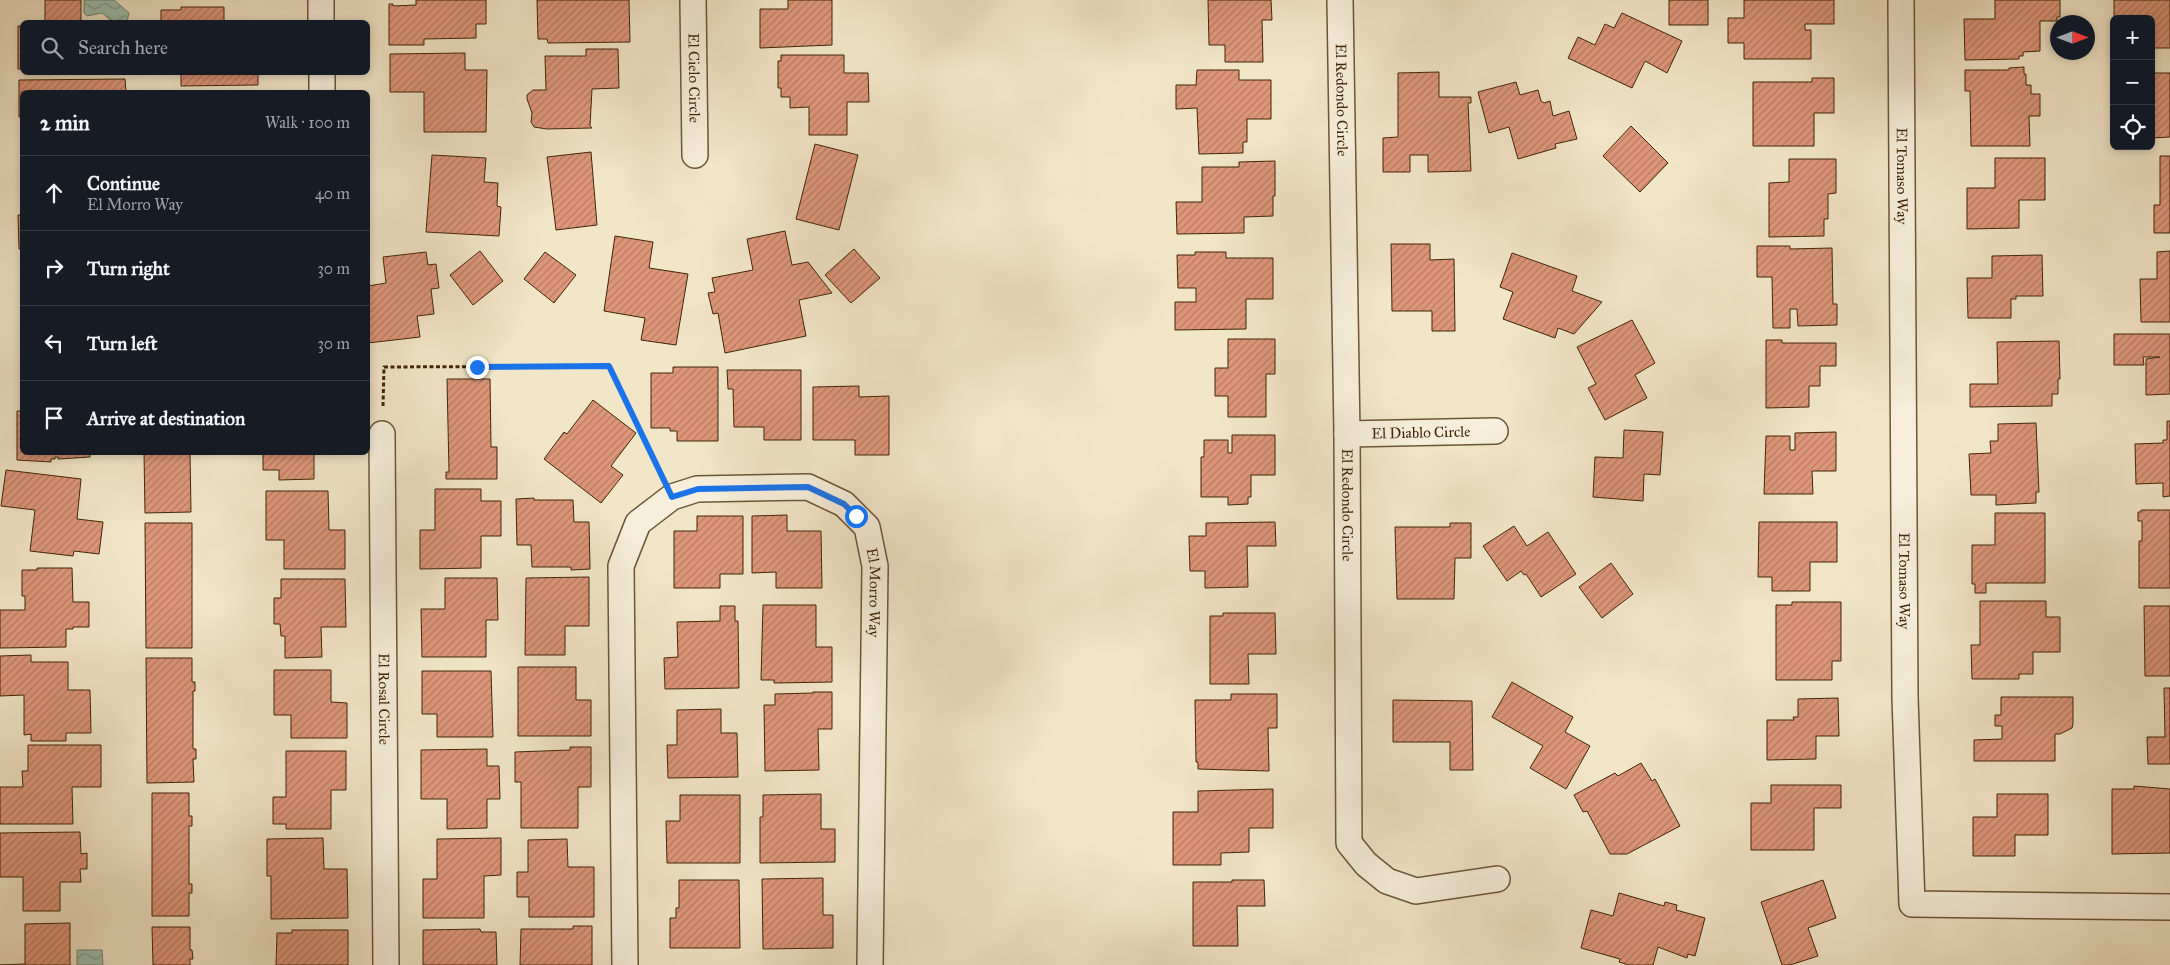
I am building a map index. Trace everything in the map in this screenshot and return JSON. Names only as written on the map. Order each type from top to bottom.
[{"type":"street","points":[[321,0],[321,20]]},
{"type":"street","name":"El Cielo Circle","points":[[693,0],[695,155]]},
{"type":"street","name":"El Redondo Circle","points":[[1340,0],[1347,434],[1349,843],[1366,864],[1387,881],[1416,891],[1497,879]]},
{"type":"street","name":"El Tomaso Way","points":[[1902,0],[1905,687],[1912,904],[2170,907]]},
{"type":"street","points":[[322,75],[322,90]]},
{"type":"street","name":"El Diablo Circle","points":[[1347,434],[1495,432]]},
{"type":"street","name":"El Rosal Circle","points":[[382,434],[386,965]]},
{"type":"street","name":"El Morro Way","points":[[625,965],[621,566],[638,523],[672,497],[698,489],[808,487],[844,504],[867,528],[875,566],[870,965]]},
{"type":"path","points":[[382,434],[384,367],[609,366],[672,497]]},
{"type":"water","points":[[84,0],[114,0],[129,13],[127,20],[111,20],[102,13],[87,16],[84,13]]},
{"type":"water","points":[[77,950],[102,950],[103,965],[77,965]]},
{"type":"building","points":[[45,0],[81,0],[81,20],[45,20]]},
{"type":"building","points":[[416,0],[486,0],[486,24],[476,24],[476,38],[424,39],[424,45],[389,45],[389,4],[393,4],[393,6],[416,5]]},
{"type":"building","points":[[537,0],[629,0],[630,42],[548,43],[547,39],[538,39]]},
{"type":"building","points":[[788,0],[832,0],[832,45],[760,48],[760,9],[788,9]]},
{"type":"building","points":[[1208,0],[1271,0],[1272,20],[1262,20],[1263,62],[1225,62],[1225,45],[1209,45]]},
{"type":"building","points":[[1669,0],[1708,0],[1708,25],[1669,25]]},
{"type":"building","points":[[1744,0],[1834,0],[1834,24],[1805,24],[1805,30],[1811,30],[1811,59],[1744,59],[1744,43],[1728,43],[1728,18],[1744,18]]},
{"type":"building","points":[[1995,0],[2060,0],[2060,15],[2050,15],[2050,21],[2040,21],[2040,51],[2023,52],[2023,56],[2019,56],[2019,59],[1965,60],[1964,19],[1995,19]]},
{"type":"building","points":[[2114,0],[2170,0],[2170,48],[2155,48],[2155,15],[2114,15]]},
{"type":"building","points":[[181,7],[224,7],[224,20],[161,20],[161,10],[181,10]]},
{"type":"building","points":[[1622,13],[1682,41],[1667,73],[1645,61],[1632,88],[1568,58],[1578,37],[1595,45],[1605,24],[1614,28]]},
{"type":"building","points":[[18,26],[20,26],[20,69],[18,69]]},
{"type":"building","points":[[586,49],[618,49],[619,88],[592,89],[590,126],[592,128],[547,129],[534,127],[531,122],[532,113],[527,95],[533,90],[546,90],[545,56],[586,56]]},
{"type":"building","points":[[465,53],[465,70],[487,70],[486,132],[424,132],[424,92],[390,92],[390,54]]},
{"type":"building","points":[[781,55],[844,55],[844,73],[868,73],[869,102],[847,102],[847,135],[809,135],[809,107],[790,108],[790,97],[781,97],[781,88],[778,88],[778,61],[781,61]]},
{"type":"building","points":[[2024,67],[2026,85],[2031,85],[2031,94],[2040,94],[2040,116],[2029,116],[2030,146],[1971,146],[1970,91],[1965,91],[1965,70],[2009,70],[2009,68]]},
{"type":"building","points":[[1197,70],[1239,70],[1239,80],[1271,80],[1271,119],[1247,119],[1247,142],[1243,142],[1243,153],[1199,154],[1197,108],[1176,109],[1176,85],[1196,85]]},
{"type":"building","points":[[1439,72],[1439,97],[1471,97],[1471,103],[1468,103],[1471,171],[1428,172],[1428,155],[1410,155],[1410,172],[1383,172],[1383,138],[1398,137],[1398,73]]},
{"type":"building","points":[[2155,73],[2170,73],[2170,137],[2155,138]]},
{"type":"building","points":[[181,75],[258,75],[258,85],[181,86]]},
{"type":"building","points":[[1812,78],[1834,78],[1834,113],[1814,113],[1814,146],[1753,146],[1753,82],[1812,82]]},
{"type":"building","points":[[125,79],[126,90],[20,90],[19,117],[19,80]]},
{"type":"building","points":[[1516,82],[1520,95],[1538,90],[1541,101],[1544,103],[1550,101],[1553,116],[1569,111],[1577,139],[1555,144],[1556,148],[1518,159],[1509,127],[1489,133],[1478,92]]},
{"type":"building","points":[[1631,126],[1668,163],[1640,192],[1603,156]]},
{"type":"building","points":[[815,144],[858,155],[839,230],[796,219]]},
{"type":"building","points":[[591,152],[597,225],[556,230],[547,157]]},
{"type":"building","points":[[432,155],[486,158],[484,182],[498,183],[497,206],[501,207],[499,236],[426,232]]},
{"type":"building","points":[[2160,156],[2170,156],[2170,233],[2154,233],[2154,205],[2160,205]]},
{"type":"building","points":[[1995,158],[2045,158],[2045,200],[2019,200],[2019,228],[1967,229],[1967,188],[1995,188]]},
{"type":"building","points":[[1789,159],[1836,159],[1836,193],[1828,194],[1828,219],[1824,219],[1824,236],[1769,237],[1769,183],[1789,182]]},
{"type":"building","points":[[1275,161],[1273,216],[1244,217],[1244,233],[1177,234],[1176,202],[1202,202],[1202,167],[1239,167],[1239,162]]},
{"type":"building","points":[[18,215],[20,215],[20,249]]},
{"type":"building","points":[[785,231],[792,265],[808,262],[832,293],[799,300],[806,336],[725,353],[718,313],[713,314],[708,293],[715,292],[712,278],[753,270],[747,239]]},
{"type":"building","points":[[615,236],[653,242],[649,268],[688,274],[676,345],[641,340],[645,318],[604,311]]},
{"type":"building","points":[[1391,244],[1430,244],[1430,260],[1454,259],[1455,331],[1432,331],[1432,311],[1392,311]]},
{"type":"building","points":[[1757,246],[1790,246],[1790,249],[1832,248],[1833,304],[1837,304],[1837,325],[1798,326],[1797,309],[1790,309],[1790,328],[1773,328],[1772,277],[1757,277]]},
{"type":"building","points":[[854,249],[880,278],[851,303],[825,275]]},
{"type":"building","points":[[480,251],[503,281],[473,305],[450,275]]},
{"type":"building","points":[[2170,251],[2170,322],[2141,322],[2140,279],[2157,279],[2157,252]]},
{"type":"building","points":[[426,252],[428,265],[436,264],[439,288],[431,289],[434,314],[417,316],[420,337],[370,343],[370,286],[386,283],[383,257]]},
{"type":"building","points":[[545,252],[576,275],[554,303],[524,279]]},
{"type":"building","points":[[1195,252],[1226,252],[1226,258],[1273,258],[1273,299],[1246,299],[1246,329],[1175,330],[1175,302],[1196,302],[1196,288],[1178,288],[1177,255],[1195,255]]},
{"type":"building","points":[[1512,253],[1577,276],[1572,291],[1602,302],[1574,334],[1558,328],[1555,338],[1503,319],[1513,292],[1500,287]]},
{"type":"building","points":[[2042,255],[2043,296],[2016,296],[2016,299],[2011,299],[2011,318],[1968,318],[1967,278],[1992,278],[1992,256]]},
{"type":"building","points":[[1632,320],[1655,363],[1635,375],[1647,398],[1605,420],[1588,388],[1596,384],[1577,347]]},
{"type":"building","points":[[2114,334],[2170,334],[2170,394],[2146,395],[2146,359],[2160,357],[2143,357],[2144,365],[2114,365]]},
{"type":"building","points":[[1228,339],[1275,339],[1275,374],[1266,374],[1266,417],[1228,417],[1228,396],[1215,396],[1215,368],[1228,368]]},
{"type":"building","points":[[1766,340],[1782,340],[1782,343],[1836,343],[1836,366],[1820,366],[1820,386],[1809,386],[1809,407],[1766,408]]},
{"type":"building","points":[[2059,341],[2060,379],[2058,379],[2058,394],[2052,394],[2052,406],[1970,407],[1970,384],[1998,384],[1997,342]]},
{"type":"building","points":[[673,367],[718,367],[718,441],[677,441],[677,431],[670,431],[670,428],[651,428],[651,373],[673,373]]},
{"type":"building","points":[[727,370],[801,370],[801,440],[764,440],[764,427],[734,427],[733,389],[728,389]]},
{"type":"building","points":[[447,379],[490,379],[491,447],[497,447],[497,479],[446,479],[446,472],[449,472]]},
{"type":"building","points":[[859,386],[859,397],[889,396],[889,455],[855,455],[855,440],[813,440],[813,387]]},
{"type":"building","points":[[593,400],[636,433],[611,466],[623,475],[601,503],[544,459],[564,432],[567,434]]},
{"type":"building","points":[[17,411],[20,411],[20,455],[90,455],[90,457],[58,459],[58,457],[55,457],[55,459],[51,459],[51,462],[17,460]]},
{"type":"building","points":[[2167,421],[2170,421],[2170,496],[2163,497],[2163,483],[2136,484],[2135,444],[2163,443],[2163,440],[2167,440]]},
{"type":"building","points":[[2036,423],[2039,492],[2036,492],[2036,503],[1996,505],[1996,495],[1971,495],[1969,454],[1991,453],[1990,441],[1998,441],[1998,424]]},
{"type":"building","points":[[1624,430],[1663,432],[1660,475],[1644,474],[1643,501],[1593,497],[1595,457],[1623,458]]},
{"type":"building","points":[[1836,432],[1836,471],[1812,471],[1813,494],[1764,494],[1766,436],[1790,436],[1790,450],[1795,450],[1795,433]]},
{"type":"building","points":[[1232,435],[1275,435],[1275,475],[1251,475],[1251,497],[1248,497],[1248,504],[1228,505],[1228,497],[1201,497],[1201,457],[1204,457],[1204,440],[1228,440],[1228,453],[1232,453]]},
{"type":"building","points":[[144,455],[190,455],[191,512],[145,513]]},
{"type":"building","points":[[263,455],[314,455],[314,479],[279,480],[279,470],[263,470]]},
{"type":"building","points":[[6,470],[81,479],[77,519],[103,522],[99,554],[74,551],[73,556],[30,551],[35,510],[1,506]]},
{"type":"building","points":[[435,489],[481,489],[481,501],[501,501],[501,536],[481,536],[481,568],[420,569],[420,530],[435,530]]},
{"type":"building","points":[[266,491],[328,491],[329,530],[345,530],[345,569],[284,569],[284,540],[266,540]]},
{"type":"building","points":[[534,498],[534,500],[573,500],[574,522],[589,522],[590,569],[571,570],[571,567],[532,567],[531,545],[517,545],[516,499]]},
{"type":"building","points":[[2141,510],[2170,510],[2170,588],[2139,588],[2139,541],[2142,541],[2142,521],[2138,521],[2138,512],[2141,512]]},
{"type":"building","points":[[1995,513],[2045,513],[2045,583],[1986,583],[1986,593],[1975,593],[1975,584],[1972,584],[1972,545],[1995,545]]},
{"type":"building","points":[[787,515],[787,531],[821,531],[822,588],[776,588],[776,572],[752,573],[752,516]]},
{"type":"building","points":[[697,516],[743,516],[743,574],[720,574],[720,588],[674,588],[674,531],[697,531]]},
{"type":"building","points":[[1275,522],[1276,546],[1247,546],[1248,587],[1205,588],[1205,571],[1190,571],[1189,536],[1206,536],[1206,523]]},
{"type":"building","points":[[1759,522],[1837,522],[1837,562],[1810,562],[1810,591],[1772,591],[1772,577],[1758,577]]},
{"type":"building","points":[[145,523],[192,523],[192,648],[146,648]]},
{"type":"building","points":[[1450,523],[1471,523],[1471,558],[1455,558],[1454,599],[1397,599],[1395,527],[1450,527]]},
{"type":"building","points":[[1514,526],[1527,546],[1548,532],[1576,574],[1541,597],[1526,574],[1524,575],[1521,571],[1507,581],[1483,546]]},
{"type":"building","points":[[1611,563],[1633,594],[1602,618],[1579,587]]},
{"type":"building","points":[[37,568],[72,568],[73,602],[89,602],[89,627],[66,629],[66,647],[0,648],[0,610],[25,610],[25,596],[22,596],[22,570],[37,570]]},
{"type":"building","points":[[589,577],[589,626],[565,626],[565,655],[525,655],[526,578]]},
{"type":"building","points":[[445,578],[497,578],[498,620],[486,620],[486,657],[422,657],[421,609],[445,609]]},
{"type":"building","points":[[281,579],[345,579],[346,627],[321,627],[322,657],[285,658],[285,636],[281,636],[280,624],[274,624],[274,598],[281,598]]},
{"type":"building","points":[[1980,601],[2046,601],[2046,617],[2060,617],[2060,652],[2033,652],[2033,674],[2019,674],[2019,679],[1972,679],[1971,645],[1980,645]]},
{"type":"building","points":[[1792,602],[1841,602],[1841,661],[1832,661],[1832,680],[1776,680],[1776,605],[1792,605]]},
{"type":"building","points":[[763,605],[816,605],[816,647],[832,647],[832,682],[774,683],[774,680],[761,680]]},
{"type":"building","points":[[720,606],[735,606],[735,621],[738,621],[739,688],[665,689],[664,658],[678,657],[677,622],[720,621]]},
{"type":"building","points":[[2144,606],[2170,606],[2170,676],[2145,676]]},
{"type":"building","points":[[1223,613],[1275,613],[1276,654],[1248,654],[1249,684],[1210,684],[1210,616],[1223,616]]},
{"type":"building","points":[[31,655],[31,662],[68,662],[68,690],[90,690],[91,733],[66,733],[66,741],[31,741],[31,734],[24,735],[24,695],[0,696],[0,656]]},
{"type":"building","points":[[146,658],[192,658],[192,682],[195,682],[195,691],[193,691],[193,749],[196,749],[196,759],[193,759],[194,782],[147,783]]},
{"type":"building","points":[[518,667],[576,667],[576,700],[591,700],[591,736],[518,736]]},
{"type":"building","points":[[274,670],[331,670],[331,702],[347,703],[347,738],[291,738],[291,715],[274,715]]},
{"type":"building","points":[[422,671],[491,671],[493,737],[437,737],[437,714],[422,714]]},
{"type":"building","points":[[1512,682],[1573,717],[1565,732],[1590,746],[1566,789],[1530,768],[1543,746],[1492,717]]},
{"type":"building","points":[[2164,688],[2170,688],[2170,764],[2148,764],[2147,737],[2165,737]]},
{"type":"building","points":[[832,692],[832,729],[818,729],[819,770],[765,771],[764,705],[775,705],[775,694]]},
{"type":"building","points":[[1231,694],[1277,694],[1277,728],[1268,728],[1269,771],[1198,769],[1198,762],[1196,762],[1195,700],[1231,700]]},
{"type":"building","points":[[2001,697],[2073,697],[2072,728],[2060,734],[2055,734],[2055,761],[1974,761],[1974,740],[2002,739],[2002,726],[1995,726],[1995,715],[2001,715]]},
{"type":"building","points":[[1838,698],[1839,736],[1816,736],[1816,759],[1767,760],[1767,720],[1794,720],[1793,717],[1798,717],[1798,699]]},
{"type":"building","points":[[1393,700],[1472,701],[1473,770],[1450,770],[1450,742],[1393,742]]},
{"type":"building","points":[[721,709],[721,733],[737,733],[738,777],[668,778],[667,745],[677,745],[677,710]]},
{"type":"building","points":[[28,745],[101,745],[101,787],[72,787],[73,824],[0,824],[0,787],[23,787],[22,771],[28,771]]},
{"type":"building","points":[[570,747],[591,747],[591,787],[578,787],[578,828],[521,828],[521,782],[515,782],[515,752],[570,750]]},
{"type":"building","points":[[487,749],[487,766],[499,766],[500,799],[487,799],[487,828],[447,829],[447,799],[421,799],[421,750]]},
{"type":"building","points":[[286,751],[346,751],[346,790],[331,790],[331,829],[286,829],[286,824],[273,824],[273,797],[286,797]]},
{"type":"building","points":[[1641,763],[1652,781],[1655,779],[1680,826],[1627,854],[1610,854],[1587,811],[1583,812],[1574,795],[1615,773],[1618,776]]},
{"type":"building","points":[[1771,785],[1841,785],[1841,808],[1814,808],[1814,850],[1751,850],[1751,803],[1771,803]]},
{"type":"building","points":[[2134,786],[2170,789],[2170,853],[2112,854],[2112,789],[2134,789]]},
{"type":"building","points":[[1273,789],[1273,828],[1249,828],[1249,852],[1221,853],[1221,865],[1173,865],[1173,812],[1198,812],[1198,791]]},
{"type":"building","points":[[152,793],[189,793],[189,816],[192,816],[192,826],[189,826],[189,884],[192,884],[192,893],[189,893],[189,916],[152,916]]},
{"type":"building","points":[[821,794],[821,829],[835,829],[835,862],[760,863],[760,817],[763,817],[763,795]]},
{"type":"building","points":[[1997,794],[2048,794],[2048,835],[2015,835],[2015,856],[1973,856],[1973,817],[1997,817]]},
{"type":"building","points":[[680,795],[740,795],[740,863],[667,863],[666,821],[680,821]]},
{"type":"building","points":[[80,832],[81,854],[87,853],[87,869],[80,869],[81,882],[60,882],[60,911],[23,911],[23,877],[0,877],[0,833]]},
{"type":"building","points":[[323,838],[324,869],[347,869],[348,918],[271,919],[271,876],[267,876],[267,839]]},
{"type":"building","points":[[501,838],[501,875],[484,876],[484,918],[423,918],[423,879],[437,879],[437,839]]},
{"type":"building","points":[[567,839],[568,867],[594,867],[594,917],[529,917],[529,897],[517,897],[517,872],[528,872],[528,840]]},
{"type":"building","points":[[823,878],[823,915],[833,915],[833,948],[763,949],[762,879]]},
{"type":"building","points":[[679,880],[739,880],[740,948],[670,948],[670,918],[676,918],[676,908],[679,908]]},
{"type":"building","points":[[1232,880],[1264,880],[1265,906],[1237,906],[1238,946],[1193,946],[1193,882],[1232,882]]},
{"type":"building","points":[[1823,880],[1836,918],[1808,928],[1818,956],[1790,965],[1782,965],[1761,902]]},
{"type":"building","points":[[1619,893],[1664,906],[1665,902],[1677,905],[1676,910],[1705,918],[1695,956],[1688,954],[1687,958],[1658,947],[1653,965],[1629,965],[1619,962],[1620,959],[1581,948],[1591,910],[1613,916]]},
{"type":"building","points":[[70,923],[70,965],[0,965],[25,964],[25,924]]},
{"type":"building","points":[[573,926],[592,926],[592,965],[520,965],[521,929],[573,929]]},
{"type":"building","points":[[152,927],[190,927],[190,950],[192,950],[193,959],[190,959],[190,965],[153,965]]},
{"type":"building","points":[[480,929],[481,932],[496,932],[497,965],[423,965],[423,930]]},
{"type":"building","points":[[292,930],[348,930],[348,965],[276,965],[277,933],[292,933]]},
{"type":"route","points":[[477,367],[609,366],[672,497],[698,489],[808,487],[844,504],[856,516]]}]
